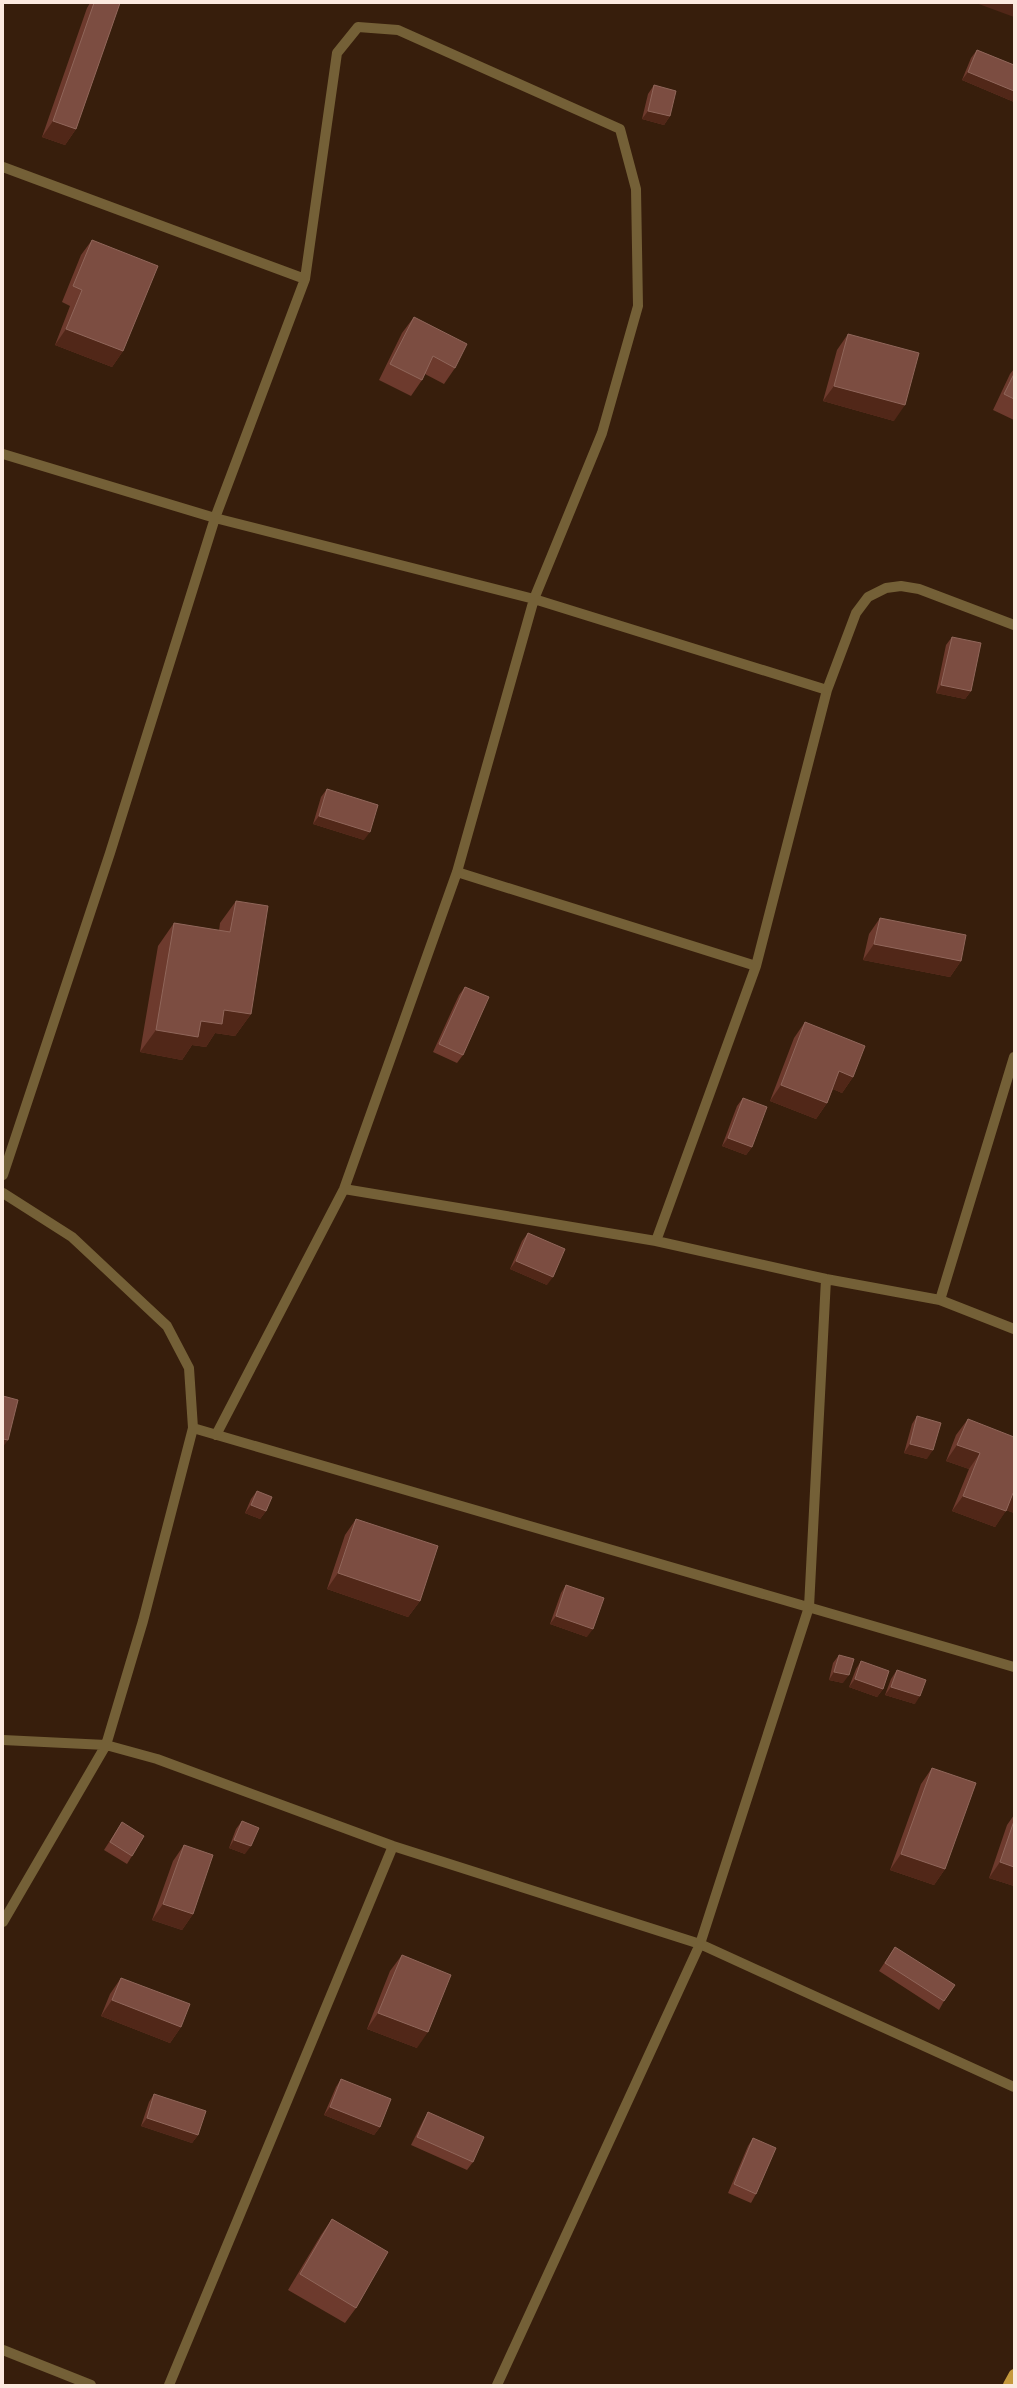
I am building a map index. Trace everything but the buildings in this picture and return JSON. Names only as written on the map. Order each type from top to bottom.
[{"type":"main road","points":[[1008,2385],[1014,2374]]},
{"type":"street","points":[[3,1175],[110,853],[215,518],[304,279],[337,53],[358,27],[398,30],[620,129],[636,189],[638,306],[602,433],[534,599],[457,872],[344,1189],[216,1435]]},
{"type":"street","points":[[3,166],[304,279]]},
{"type":"street","points":[[3,454],[215,518],[534,599],[827,690]]},
{"type":"street","points":[[656,1241],[756,966],[827,690],[856,613],[868,597],[886,588],[901,586],[920,589],[1014,625]]},
{"type":"street","points":[[457,872],[756,966]]},
{"type":"street","points":[[940,1300],[1014,1057]]},
{"type":"street","points":[[344,1189],[656,1241],[826,1279],[940,1300],[1014,1329]]},
{"type":"street","points":[[3,1193],[72,1237],[167,1326],[189,1368],[193,1428],[143,1621],[106,1745],[3,1922]]},
{"type":"street","points":[[497,2385],[700,1944],[809,1607],[826,1279]]},
{"type":"street","points":[[193,1428],[1014,1667]]},
{"type":"street","points":[[3,1740],[106,1745],[157,1759],[394,1846],[700,1944],[1014,2087]]},
{"type":"street","points":[[170,2385],[394,1846]]},
{"type":"street","points":[[3,2350],[91,2385]]}]
